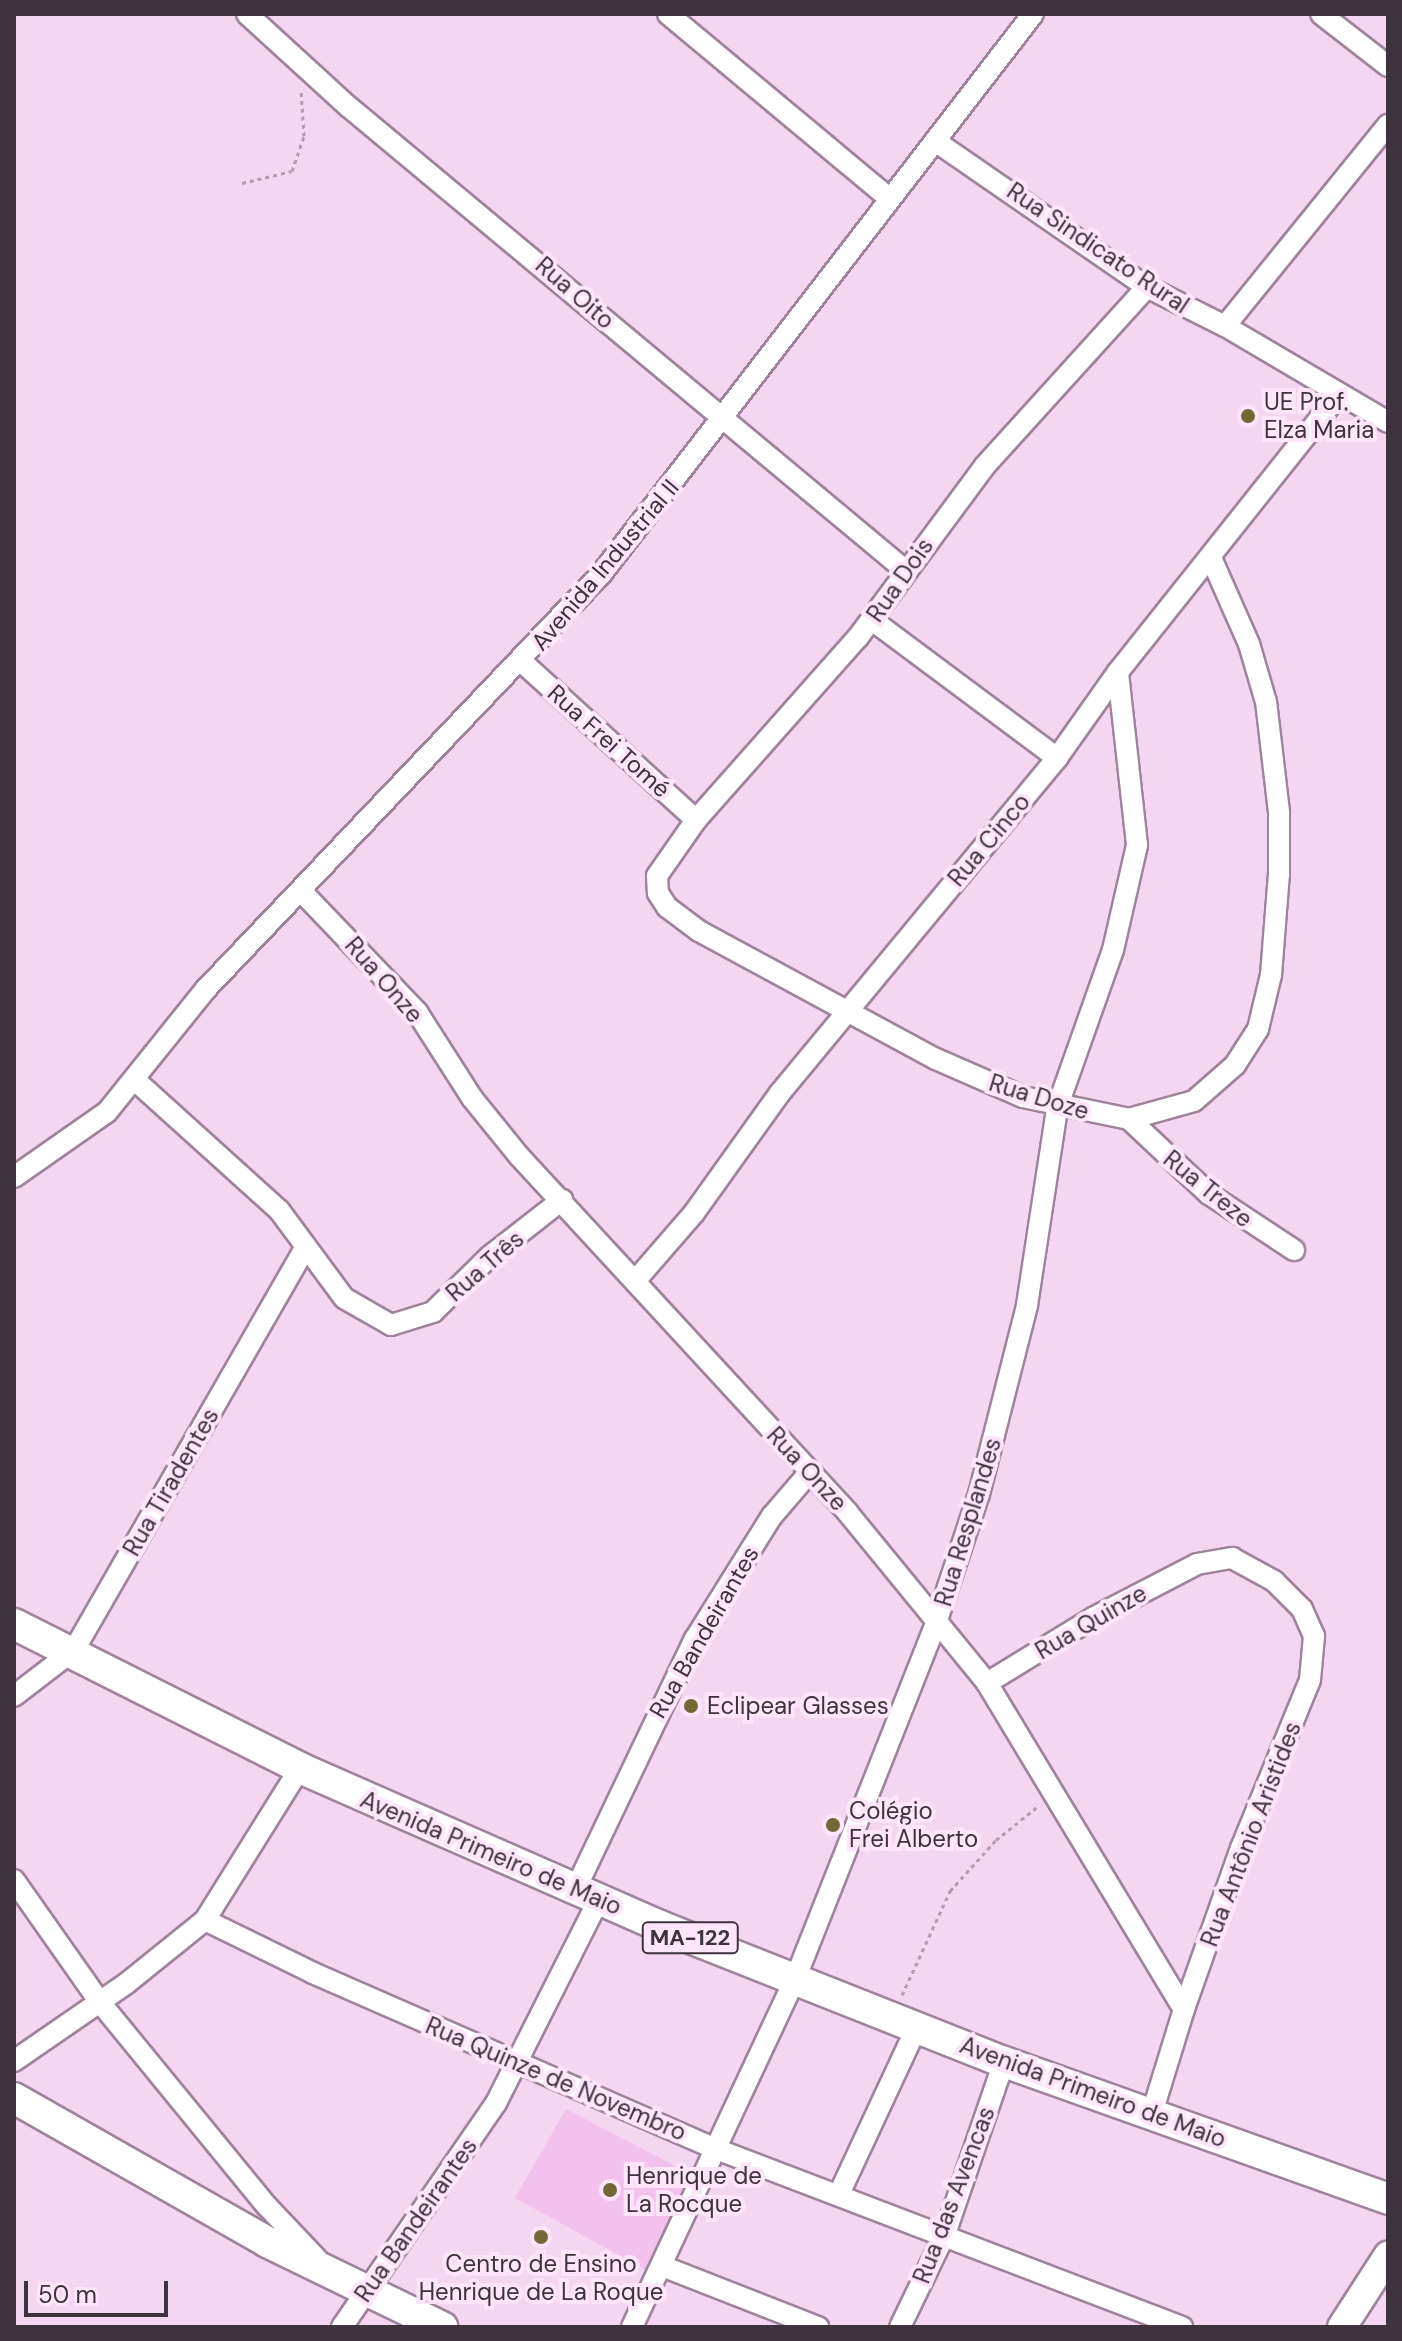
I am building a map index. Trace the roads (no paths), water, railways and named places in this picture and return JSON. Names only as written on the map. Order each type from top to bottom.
[{"type":"main road","name":"Avenida Primeiro de Maio","points":[[14,1624],[74,1650],[300,1768],[587,1894],[1004,2062],[1388,2199]]},
{"type":"main road","points":[[14,2098],[332,2274],[371,2288],[442,2327]]},
{"type":"street","name":"Rua Oito","points":[[247,14],[299,62],[905,570]]},
{"type":"street","points":[[668,14],[890,199]]},
{"type":"street","name":"Avenida Industrial II","points":[[14,1177],[83,1132],[136,1081],[206,989],[450,729],[522,662],[642,525],[1033,14]]},
{"type":"street","points":[[1321,14],[1388,66]]},
{"type":"street","points":[[1225,326],[1388,125]]},
{"type":"street","name":"Rua Sindicato Rural","points":[[935,141],[1147,287],[1225,326],[1388,422]]},
{"type":"street","name":"Rua Dois","points":[[657,876],[696,820],[872,620],[905,570],[984,467],[1147,287]]},
{"type":"street","name":"Rua Cinco","points":[[636,1280],[694,1213],[780,1093],[1057,758],[1118,672],[1338,395]]},
{"type":"street","name":"Rua Doze","points":[[657,876],[658,893],[679,918],[976,1078],[1057,1108],[1129,1119],[1167,1112],[1216,1085],[1258,1029],[1271,975],[1279,859],[1273,743],[1249,644],[1211,558]]},
{"type":"street","points":[[872,620],[1057,758]]},
{"type":"street","name":"Rua Frei Tomé","points":[[522,662],[696,820]]},
{"type":"street","name":"Rua Resplandes","points":[[632,2327],[796,1977],[937,1620],[979,1494],[1027,1305],[1057,1108],[1113,950],[1137,845],[1118,672]]},
{"type":"street","name":"Rua Onze","points":[[301,891],[417,1012],[472,1098],[809,1473],[937,1620],[987,1683],[1184,2009]]},
{"type":"street","points":[[136,1081],[279,1210],[305,1248]]},
{"type":"street","name":"Rua Treze","points":[[1129,1119],[1209,1194],[1294,1250]]},
{"type":"street","name":"Rua Três","points":[[305,1248],[326,1279],[361,1311],[391,1325],[405,1325],[433,1312],[489,1257],[562,1200]]},
{"type":"street","name":"Rua Tiradentes","points":[[14,1696],[74,1650],[305,1248]]},
{"type":"street","name":"Rua Bandeirantes","points":[[342,2327],[518,2065],[695,1639],[772,1516],[809,1473]]},
{"type":"street","name":"Rua Quinze","points":[[987,1683],[1093,1618],[1197,1564],[1232,1558],[1274,1581],[1308,1620],[1315,1658]]},
{"type":"street","name":"Rua Antônio Aristides","points":[[1184,2009],[1315,1658]]},
{"type":"street","points":[[14,2061],[205,1920],[247,1861],[300,1768]]},
{"type":"street","points":[[14,1880],[99,2001],[257,2195],[332,2274]]},
{"type":"street","name":"Rua Quinze de Novembro","points":[[205,1920],[518,2065],[716,2149],[1182,2327]]},
{"type":"street","points":[[1152,2113],[1184,2009]]},
{"type":"street","points":[[839,2194],[904,2022]]},
{"type":"street","name":"Rua das Avencas","points":[[900,2327],[945,2234],[1004,2062]]},
{"type":"street","points":[[1342,2327],[1388,2256]]},
{"type":"street","points":[[662,2266],[818,2327]]},
{"type":"place","name":"UE Prof. Elza Maria","points":[[1248,416]]},
{"type":"place","name":"Eclipear Glasses","points":[[691,1706]]},
{"type":"place","name":"Colégio Frei Alberto","points":[[833,1825]]},
{"type":"place","name":"Henrique de La Rocque","points":[[610,2190]]},
{"type":"place","name":"Centro de Ensino Henrique de La Roque","points":[[541,2237]]}]
